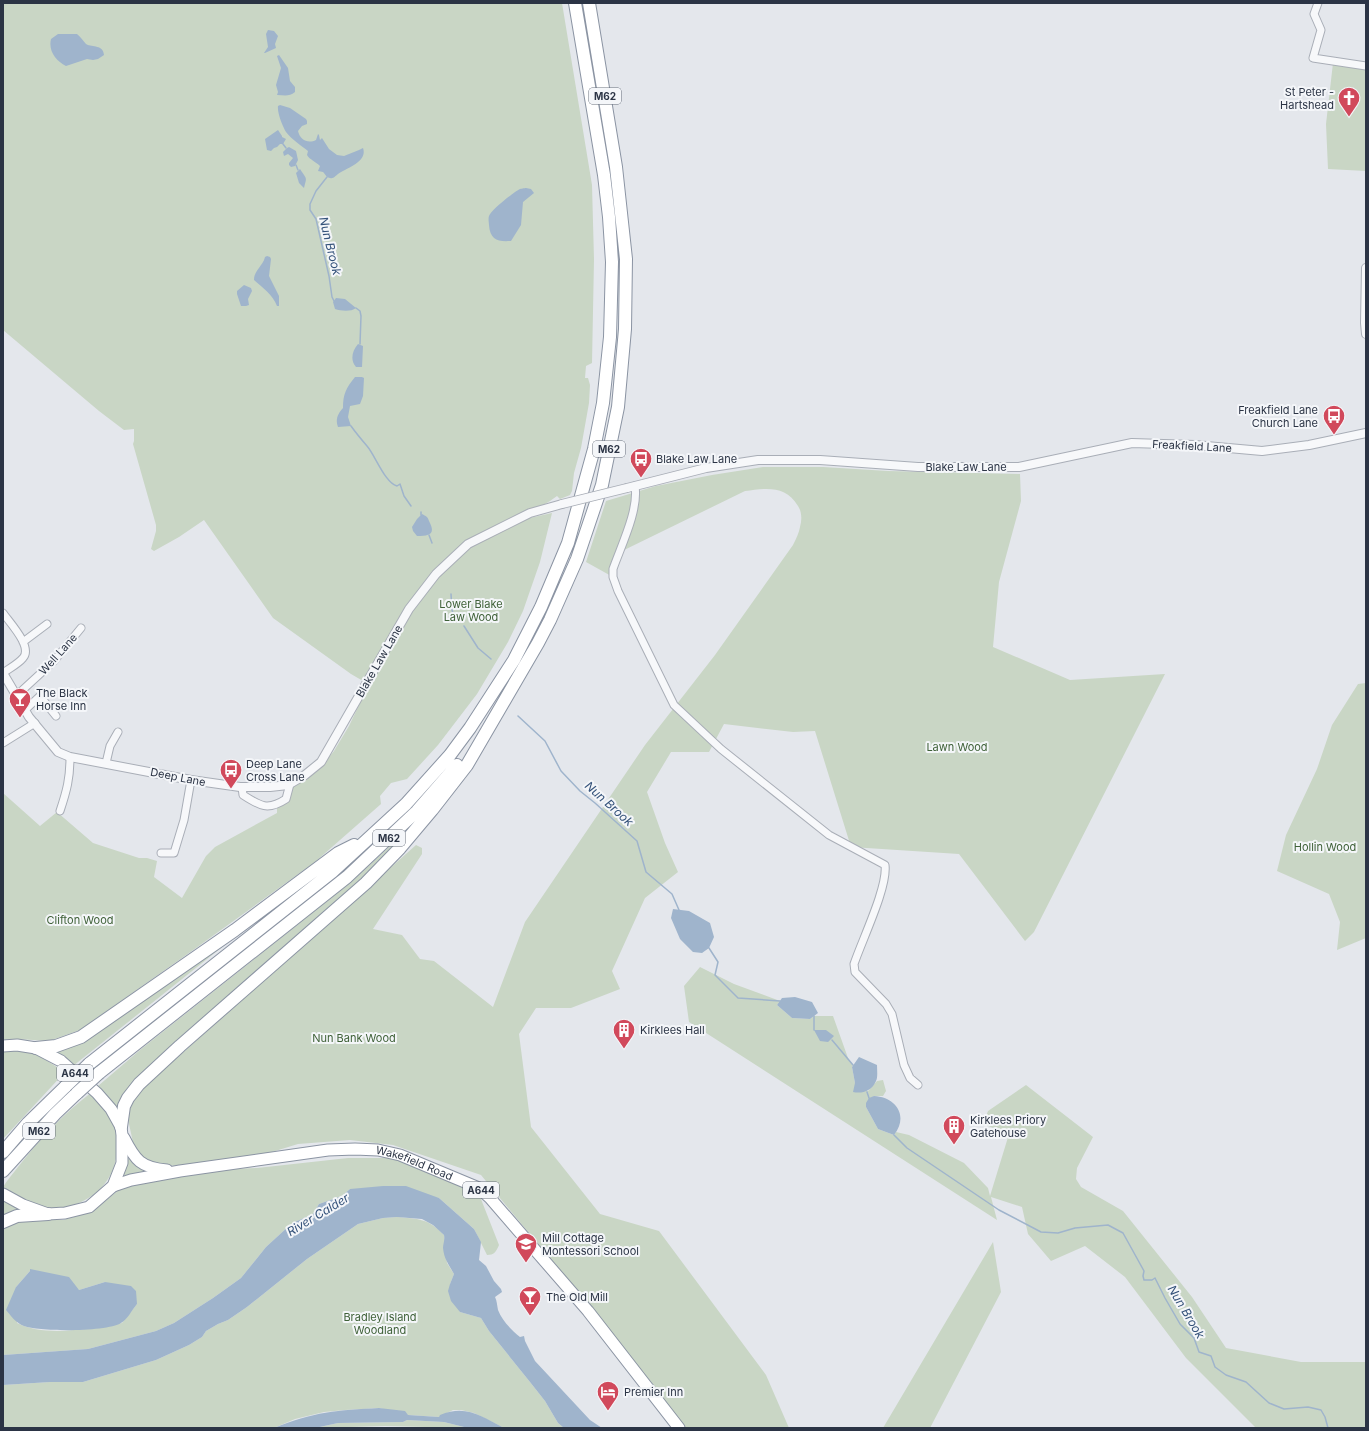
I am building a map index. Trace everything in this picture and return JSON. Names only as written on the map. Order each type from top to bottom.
[{"type":"highway","name":"M62","points":[[3,1152],[28,1123],[89,1064],[332,872],[406,804],[450,755],[470,728],[514,660],[541,607],[568,543],[594,449],[603,403],[610,344],[612,262],[604,175],[575,3]]},
{"type":"highway","name":"M62","points":[[3,1171],[55,1114],[99,1073],[347,876],[417,811],[462,759],[510,690],[550,620],[577,559],[602,485],[618,407],[625,329],[626,259],[616,167],[590,3]]},
{"type":"highway","points":[[122,1131],[124,1106],[128,1098],[139,1084],[180,1046],[366,883],[400,848],[467,765],[510,690]]},
{"type":"highway","points":[[36,1048],[56,1046],[81,1037],[235,930],[338,853],[370,837]]},
{"type":"highway","name":"A644","points":[[3,1046],[17,1045],[36,1048],[61,1062],[97,1093],[111,1109],[122,1131],[122,1163],[113,1186],[89,1207],[65,1213],[48,1214],[23,1205],[3,1194]]},
{"type":"highway","name":"Wakefield Road","points":[[122,1131],[132,1154],[141,1163],[152,1168],[180,1171]]},
{"type":"highway","name":"Wakefield Road","points":[[113,1186],[131,1180],[180,1171],[328,1150],[366,1149],[400,1155],[479,1188],[490,1198],[588,1311],[679,1428]]},
{"type":"highway","points":[[3,1222],[17,1216],[48,1214]]},
{"type":"street","points":[[1318,3],[1314,14],[1321,30],[1313,58],[1366,66]]},
{"type":"street","points":[[1366,268],[1366,334]]},
{"type":"street","name":"Freakfield Lane","points":[[1019,468],[1132,443],[1195,445],[1262,451],[1310,445],[1366,433]]},
{"type":"street","name":"Blake Law Lane","points":[[306,775],[321,762],[409,608],[436,574],[468,544],[530,513],[706,468],[758,460],[820,460],[918,467],[1019,468]]},
{"type":"street","points":[[631,487],[637,495],[633,513],[613,569],[613,577],[618,591],[674,705],[721,749],[829,835],[885,865],[886,873],[875,910],[854,964],[855,972],[886,1004],[892,1014],[904,1065],[910,1078],[918,1085]]},
{"type":"street","points":[[3,613],[25,645],[27,652],[24,658],[3,673]]},
{"type":"street","points":[[23,642],[47,624]]},
{"type":"street","name":"Well Lane","points":[[16,696],[54,661],[81,628]]},
{"type":"street","name":"Deep Lane","points":[[3,673],[25,710],[58,752],[70,756],[191,780],[242,788],[270,787],[290,784],[306,775]]},
{"type":"street","points":[[25,710],[40,696],[56,716]]},
{"type":"street","points":[[3,743],[35,723]]},
{"type":"street","points":[[106,763],[110,746],[118,732]]},
{"type":"street","points":[[60,810],[67,791],[70,774],[70,756]]},
{"type":"street","points":[[161,853],[174,853],[184,820],[191,780]]},
{"type":"street","points":[[242,788],[243,795],[258,805],[269,806],[277,805],[286,799],[290,784]]},
{"type":"green space","points":[[3,3],[562,3],[592,185],[594,259],[592,363],[586,366],[585,378],[588,378],[590,385],[589,403],[581,448],[574,473],[572,491],[570,495],[560,499],[557,496],[530,513],[468,544],[436,574],[363,681],[273,618],[204,520],[179,537],[154,551],[151,549],[156,531],[156,525],[133,444],[134,429],[124,430],[99,411],[3,330]]},
{"type":"green space","points":[[1333,63],[1366,69],[1366,171],[1328,169],[1326,124]]},
{"type":"green space","points":[[763,467],[823,467],[888,471],[1020,474],[1021,501],[999,582],[993,647],[1070,680],[1165,674],[1034,932],[1025,941],[959,854],[851,847],[815,731],[793,732],[724,724],[709,752],[671,752],[647,792],[665,843],[678,872],[645,898],[612,971],[620,989],[571,1008],[536,1008],[519,1034],[531,1127],[600,1214],[659,1231],[766,1375],[789,1428],[682,1428],[533,1238],[481,1175],[393,1145],[350,1140],[298,1144],[252,1158],[222,1159],[180,1166],[164,1165],[152,1162],[142,1157],[134,1147],[128,1115],[129,1107],[141,1086],[178,1057],[416,845],[422,848],[422,854],[373,929],[402,935],[420,959],[434,961],[493,1007],[525,922],[645,745],[715,655],[793,545],[801,522],[801,513],[799,508],[788,494],[781,491],[768,489],[745,491],[618,553],[613,577],[586,562],[606,501],[656,486]]},
{"type":"green space","points":[[552,513],[540,562],[523,611],[508,642],[477,694],[438,745],[407,779],[391,783],[380,796],[381,804],[315,862],[80,1030],[49,1041],[17,1039],[3,1040],[3,793],[40,826],[57,812],[93,843],[139,858],[147,858],[157,861],[154,877],[182,898],[206,856],[215,847],[277,813],[277,805],[293,785],[320,768],[334,751],[349,726],[367,688],[412,609],[434,580],[463,552],[479,541],[525,519]]},
{"type":"green space","name":"Hollin Wood","points":[[1366,683],[1366,938],[1337,950],[1340,922],[1329,894],[1277,871],[1286,835],[1317,769],[1332,725],[1358,684]]},
{"type":"green space","points":[[412,826],[397,848],[234,994],[120,1113],[98,1086],[140,1050],[350,883]]},
{"type":"green space","points":[[290,893],[73,1066],[51,1050]]},
{"type":"green space","points":[[700,967],[734,984],[780,1001],[777,1005],[792,1018],[810,1019],[814,1016],[833,1016],[848,1058],[853,1065],[852,1067],[855,1083],[868,1091],[877,1081],[883,1080],[886,1091],[883,1096],[874,1096],[866,1107],[878,1129],[894,1135],[896,1132],[909,1135],[964,1163],[988,1188],[990,1196],[1009,1134],[983,1124],[988,1111],[1026,1085],[1093,1137],[1077,1168],[1076,1179],[1081,1187],[1123,1211],[1192,1297],[1226,1348],[1301,1362],[1366,1362],[1366,1428],[1256,1428],[1186,1358],[1125,1277],[1085,1246],[1051,1261],[1028,1234],[1022,1207],[991,1197],[997,1220],[689,1022],[684,986]]},
{"type":"green space","points":[[20,1050],[36,1054],[65,1072],[3,1139],[3,1052]]},
{"type":"green space","points":[[92,1092],[105,1106],[112,1120],[117,1144],[113,1168],[108,1179],[100,1189],[81,1202],[71,1206],[55,1208],[32,1204],[19,1198],[3,1187],[43,1137]]},
{"type":"green space","points":[[129,1157],[151,1172],[122,1178]]},
{"type":"green space","points":[[348,1158],[392,1158],[416,1165],[479,1194],[499,1245],[494,1253],[487,1255],[474,1229],[439,1198],[362,1189],[350,1189],[342,1196],[319,1204],[313,1214],[290,1225],[266,1247],[241,1278],[174,1323],[156,1331],[88,1349],[3,1355],[3,1229],[17,1222],[26,1220],[63,1220],[92,1212],[121,1188],[134,1183],[231,1169],[257,1168]],"holes":[[[30,1271],[79,1290],[105,1282],[137,1304],[122,1323],[83,1329],[55,1331],[29,1328],[17,1323],[16,1287]]]},
{"type":"green space","points":[[3,1198],[25,1211],[3,1217]]},
{"type":"green space","name":"Bradley Island Woodland","points":[[397,1217],[417,1219],[428,1222],[444,1235],[447,1263],[454,1274],[450,1284],[460,1312],[481,1318],[489,1331],[545,1401],[558,1423],[564,1428],[504,1428],[474,1413],[461,1410],[453,1410],[439,1417],[408,1415],[379,1408],[324,1412],[295,1419],[274,1428],[3,1427],[3,1385],[50,1382],[83,1382],[156,1360],[189,1345],[202,1337],[206,1331],[228,1320],[247,1307],[307,1259],[358,1224],[383,1218]]},
{"type":"green space","points":[[993,1242],[1001,1292],[930,1428],[883,1428]]},
{"type":"green space","points":[[407,1420],[444,1422],[468,1428],[385,1426],[315,1428],[338,1423],[403,1422]]},
{"type":"water","points":[[268,30],[274,31],[278,36],[275,44],[276,48],[264,53],[268,47],[266,34]]},
{"type":"water","points":[[58,34],[77,34],[86,44],[102,49],[104,55],[98,59],[87,59],[66,66],[56,58],[51,48],[51,39]]},
{"type":"water","points":[[279,55],[288,68],[290,81],[295,87],[295,92],[293,94],[277,95],[278,92],[276,85],[281,68],[277,56]]},
{"type":"water","points":[[280,105],[290,108],[306,119],[307,124],[302,126],[298,131],[302,139],[310,142],[316,140],[318,134],[320,140],[322,138],[329,149],[337,155],[344,156],[363,148],[364,153],[362,157],[355,164],[333,178],[328,177],[323,172],[318,171],[320,166],[308,157],[308,151],[286,132],[278,112],[278,106]]},
{"type":"water","points":[[278,130],[282,137],[286,139],[283,144],[280,144],[271,151],[267,150],[265,139]]},
{"type":"water","points":[[289,147],[296,151],[298,160],[295,166],[291,167],[289,163],[293,158],[288,154],[284,156],[283,152]]},
{"type":"water","points":[[300,169],[306,178],[304,188],[299,183],[296,173]]},
{"type":"water","points":[[520,189],[531,189],[534,193],[523,202],[521,225],[511,241],[496,239],[491,234],[489,216],[508,197]]},
{"type":"water","points":[[267,256],[271,259],[269,276],[279,296],[279,306],[277,306],[264,288],[254,280],[255,273]]},
{"type":"water","points":[[244,285],[251,288],[252,291],[248,299],[249,305],[241,306],[237,291]]},
{"type":"water","points":[[336,298],[345,299],[356,308],[346,311],[335,309],[333,302]]},
{"type":"water","points":[[358,344],[363,346],[362,367],[356,367],[352,358],[354,350]]},
{"type":"water","points":[[355,377],[364,378],[363,396],[360,404],[350,406],[348,417],[351,426],[338,427],[338,414],[343,408],[346,391]]},
{"type":"water","points":[[422,514],[428,518],[432,531],[428,535],[417,536],[412,527]]},
{"type":"water","points":[[673,909],[689,911],[710,923],[714,937],[709,948],[702,953],[693,952],[680,939],[671,918]]},
{"type":"water","points":[[795,997],[812,1002],[818,1013],[810,1019],[792,1018],[777,1005],[782,998]]},
{"type":"water","points":[[814,1030],[826,1030],[834,1036],[828,1042],[820,1041]]},
{"type":"water","points":[[859,1057],[877,1065],[877,1079],[872,1087],[866,1091],[856,1093],[853,1092],[855,1083],[852,1067]]},
{"type":"water","points":[[874,1096],[889,1100],[898,1109],[900,1121],[894,1135],[878,1129],[866,1107],[866,1103],[869,1098]]},
{"type":"water","name":"River Calder","points":[[383,1186],[406,1186],[439,1198],[474,1229],[481,1242],[479,1260],[486,1266],[494,1281],[501,1289],[502,1292],[495,1297],[498,1310],[507,1325],[520,1337],[524,1336],[535,1361],[590,1420],[602,1428],[564,1428],[558,1423],[545,1401],[489,1331],[481,1318],[460,1312],[451,1301],[448,1291],[454,1274],[444,1255],[444,1235],[433,1225],[422,1219],[397,1217],[383,1218],[358,1224],[307,1259],[247,1307],[228,1320],[206,1331],[202,1337],[189,1345],[156,1360],[83,1382],[50,1382],[3,1385],[3,1355],[88,1349],[156,1331],[174,1323],[241,1278],[266,1247],[290,1225],[313,1214],[319,1204],[342,1196],[350,1189]]},
{"type":"water","points":[[30,1269],[69,1277],[79,1290],[105,1282],[131,1286],[136,1291],[137,1304],[125,1320],[113,1326],[58,1330],[24,1326],[16,1321],[6,1310],[16,1287],[30,1271]]},
{"type":"water","points":[[379,1408],[405,1411],[408,1415],[439,1417],[440,1415],[449,1412],[466,1411],[504,1428],[468,1428],[444,1422],[407,1420],[403,1422],[338,1423],[315,1428],[274,1428],[313,1415]]},
{"type":"waterway","points":[[283,144],[286,148]]},
{"type":"waterway","points":[[296,165],[298,170]]},
{"type":"waterway","name":"Nun Brook","points":[[327,177],[316,191],[310,204],[310,210],[316,219],[334,301]]},
{"type":"waterway","name":"Nun Brook","points":[[356,308],[360,311],[361,316],[360,344]]},
{"type":"waterway","name":"Nun Brook","points":[[351,426],[370,450],[388,480],[397,486],[400,484],[404,496],[411,506]]},
{"type":"waterway","name":"Nun Brook","points":[[429,535],[432,543]]},
{"type":"waterway","name":"Nun Brook","points":[[451,594],[454,616]]},
{"type":"waterway","name":"Nun Brook","points":[[464,626],[478,648],[491,659]]},
{"type":"waterway","name":"Nun Brook","points":[[518,716],[545,741],[561,771],[580,791],[637,841],[646,872],[672,894],[679,910]]},
{"type":"waterway","name":"Nun Brook","points":[[709,948],[718,962],[715,975],[738,998],[780,1001]]},
{"type":"waterway","name":"Nun Brook","points":[[814,1016],[814,1030]]},
{"type":"waterway","name":"Nun Brook","points":[[832,1040],[853,1065]]},
{"type":"waterway","name":"Nun Brook","points":[[867,1092],[869,1098]]},
{"type":"waterway","name":"Nun Brook","points":[[894,1135],[907,1148],[999,1210],[1041,1232],[1058,1233],[1075,1228],[1108,1225],[1123,1233],[1144,1271],[1144,1280],[1152,1280],[1155,1278],[1180,1324],[1194,1338],[1199,1352],[1211,1356],[1215,1367],[1226,1375],[1246,1382],[1269,1403],[1284,1409],[1308,1407],[1321,1410],[1328,1428]]},
{"type":"place","name":"St Peter - Hartshead","points":[[1349,118]]},
{"type":"place","name":"Freakfield Lane Church Lane","points":[[1334,436]]},
{"type":"place","name":"Blake Law Lane","points":[[641,478]]},
{"type":"place","name":"The Black Horse Inn","points":[[20,718]]},
{"type":"place","name":"Deep Lane Cross Lane","points":[[231,790]]},
{"type":"place","name":"Kirklees Hall","points":[[624,1050]]},
{"type":"place","name":"Kirklees Priory Gatehouse","points":[[954,1146]]},
{"type":"place","name":"Mill Cottage Montessori School","points":[[526,1264]]},
{"type":"place","name":"The Old Mill","points":[[530,1316]]},
{"type":"place","name":"Premier Inn","points":[[608,1412]]},
{"type":"park label","name":"Lower Blake Law Wood","points":[[471,610]]},
{"type":"park label","name":"Lawn Wood","points":[[957,747]]},
{"type":"park label","name":"Clifton Wood","points":[[80,920]]},
{"type":"park label","name":"Nun Bank Wood","points":[[354,1038]]}]
